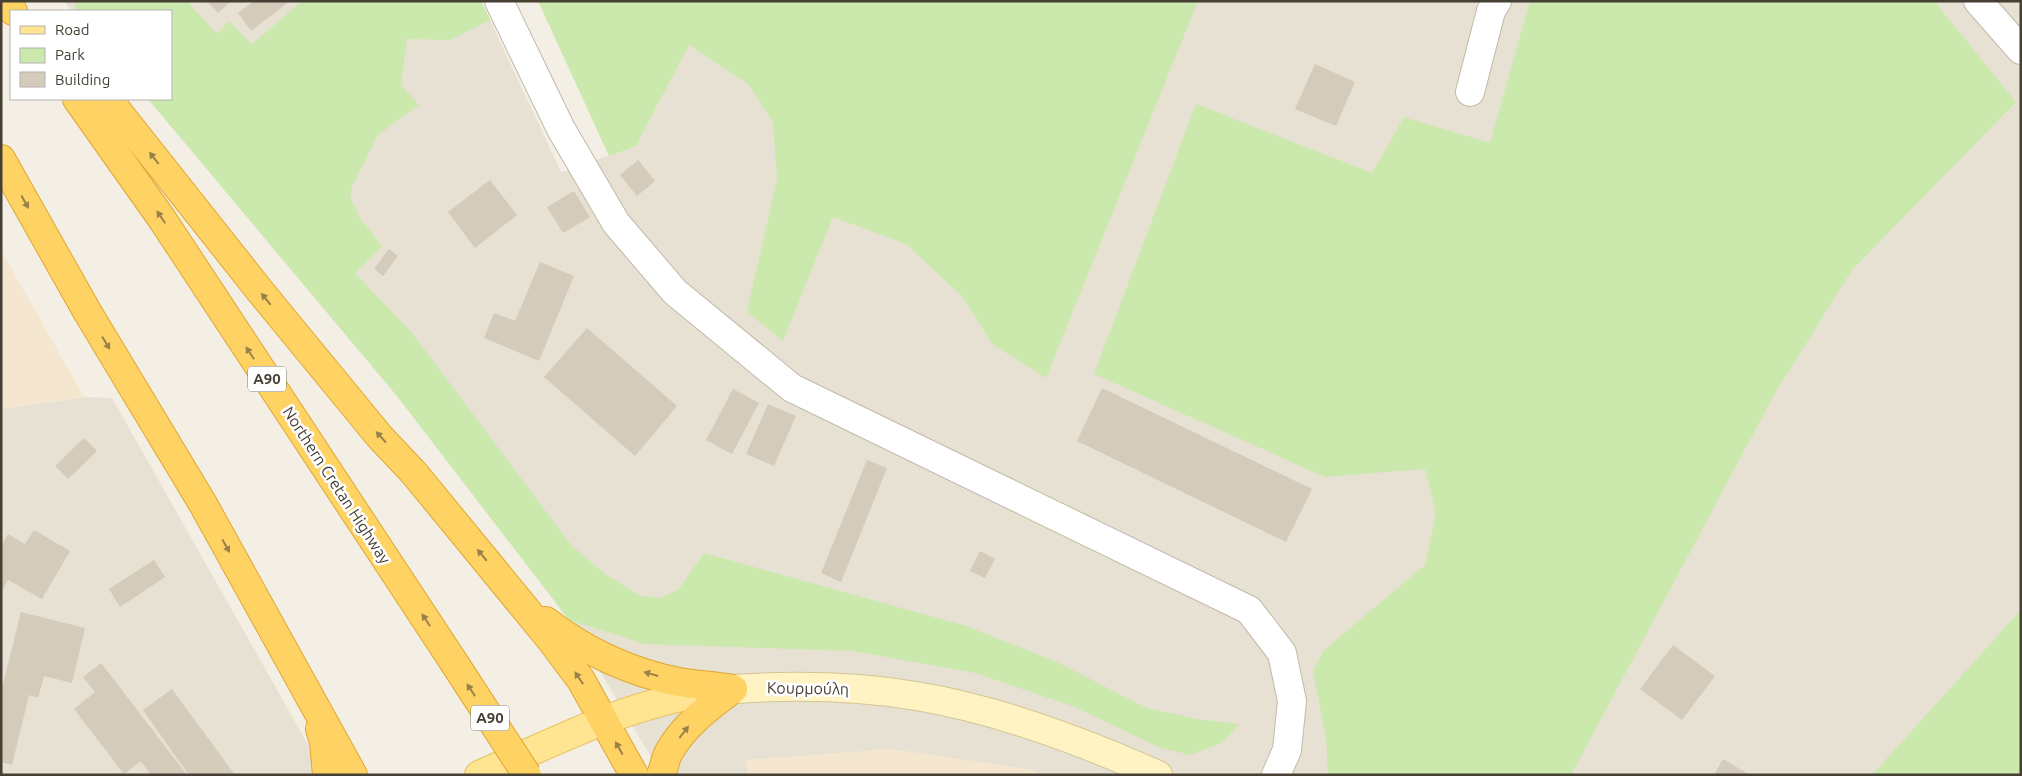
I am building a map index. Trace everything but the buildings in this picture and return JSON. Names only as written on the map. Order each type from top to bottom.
[{"type":"highway","name":"Northern Cretan Highway","points":[[79,100],[162,219],[527,775]]},
{"type":"highway","points":[[109,100],[266,299],[380,437],[414,473],[513,592],[581,680],[634,775]]},
{"type":"highway","points":[[1,159],[88,313],[202,504],[353,775]]},
{"type":"highway","points":[[513,592],[548,623],[579,644],[614,661],[678,681],[733,689]]},
{"type":"highway","points":[[661,775],[668,753],[685,731],[702,712],[733,689]]},
{"type":"highway","points":[[311,699],[324,742],[326,775]]},
{"type":"main road","name":"Κουρμούλη","points":[[479,775],[603,720],[662,700],[733,689],[778,686],[846,688],[916,696],[980,711],[1045,731],[1150,771]]},
{"type":"street","points":[[500,1],[561,129],[616,223],[675,292],[735,343],[792,388],[1249,610],[1282,653],[1292,701],[1287,750],[1276,775]]},
{"type":"street","points":[[1470,92],[1491,11],[1497,1]]},
{"type":"street","points":[[1978,1],[2021,50]]},
{"type":"shaded area","points":[[64,1],[481,1],[561,172],[636,146],[710,4],[783,1],[2021,1],[2021,775],[662,775],[569,620],[397,396],[149,100],[172,100],[172,10],[71,10]]},
{"type":"shaded area","points":[[1,250],[84,397],[1,409]]},
{"type":"shaded area","points":[[84,397],[112,398],[314,755],[314,775],[1,775],[1,409]]},
{"type":"shaded area","points":[[891,749],[1029,769],[1043,775],[748,775],[745,760]]},
{"type":"green space","points":[[74,1],[187,1],[217,34],[229,21],[252,44],[302,1],[481,1],[490,20],[450,40],[407,39],[401,85],[419,105],[378,135],[352,187],[350,197],[360,218],[382,246],[355,273],[413,334],[571,545],[606,575],[641,596],[661,598],[679,589],[704,553],[966,626],[1057,662],[1147,708],[1197,719],[1239,724],[1222,743],[1190,755],[1158,747],[1075,707],[975,673],[853,651],[645,644],[569,620],[397,396],[149,100],[172,100],[172,10],[77,10]]},
{"type":"green space","points":[[538,1],[1198,1],[1046,378],[992,344],[963,297],[906,244],[833,217],[783,341],[747,312],[777,179],[773,123],[749,85],[689,45],[636,146],[609,156]]},
{"type":"green space","points":[[1530,1],[1934,1],[2016,102],[1852,270],[1775,393],[1571,775],[1328,775],[1326,737],[1313,672],[1323,651],[1425,565],[1436,514],[1425,469],[1325,477],[1094,374],[1196,104],[1372,173],[1404,117],[1490,143]]},
{"type":"green space","points":[[2021,610],[2021,775],[1872,775]]}]
